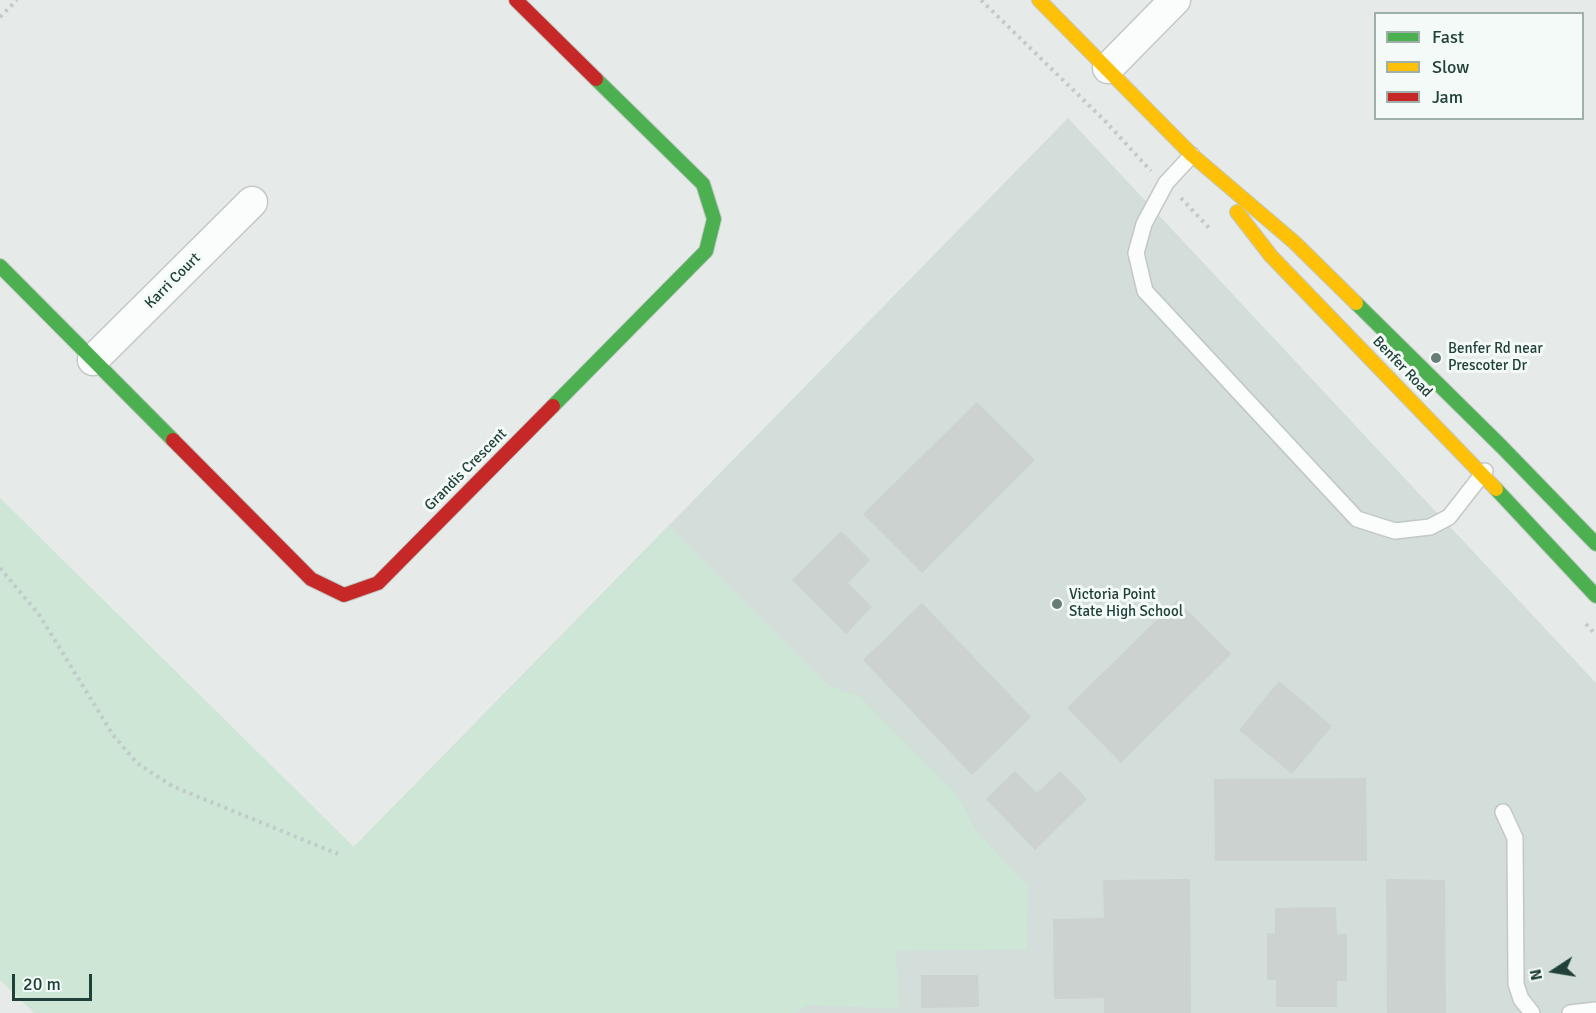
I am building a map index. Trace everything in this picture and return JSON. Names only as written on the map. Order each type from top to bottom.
[{"type":"street","name":"Grandis Crescent","points":[[0,266],[311,579],[344,595],[378,583],[706,251],[714,219],[703,184],[516,0]]},
{"type":"street","name":"Benfer Road","points":[[1039,0],[1192,155],[1294,242],[1502,447],[1596,544]]},
{"type":"street","points":[[1108,68],[1175,0]]},
{"type":"street","name":"Benfer Road","points":[[1192,155],[1271,256],[1482,474],[1596,596]]},
{"type":"street","name":"Karri Court","points":[[93,360],[252,202]]},
{"type":"lane","points":[[1192,155],[1166,183],[1144,224],[1136,253],[1145,291],[1357,519],[1395,531],[1430,527],[1449,517],[1502,447]]},
{"type":"lane","points":[[1503,812],[1515,838],[1516,984],[1521,999],[1532,1013]]},
{"type":"lane","points":[[1570,1013],[1596,1010]]},
{"type":"path","points":[[0,17],[17,0]]},
{"type":"path","points":[[0,568],[40,616],[113,735],[137,763],[172,786],[338,854]]},
{"type":"shaded area","name":"Victoria Point State High School","points":[[1068,118],[1596,683],[1596,1013],[191,1013]]},
{"type":"green space","points":[[0,498],[354,847],[669,526],[828,685],[861,697],[958,796],[975,829],[1028,887],[1027,949],[896,951],[899,1009],[808,1005],[796,1013],[34,1013],[0,980]]},
{"type":"building","points":[[977,402],[1035,460],[922,573],[863,514]]},
{"type":"building","points":[[841,531],[870,560],[848,583],[872,607],[846,634],[792,580]]},
{"type":"building","points":[[1177,600],[1231,654],[1121,763],[1067,708]]},
{"type":"building","points":[[922,603],[1031,717],[972,775],[863,660]]},
{"type":"building","points":[[1279,681],[1332,726],[1292,774],[1239,730]]},
{"type":"building","points":[[1015,771],[1037,793],[1060,771],[1087,799],[1035,850],[986,799]]},
{"type":"building","points":[[1366,778],[1367,861],[1215,861],[1214,779]]},
{"type":"building","points":[[1190,879],[1191,1013],[1104,1013],[1104,998],[1054,999],[1053,919],[1104,918],[1103,880]]},
{"type":"building","points":[[1386,879],[1445,880],[1446,1013],[1387,1013]]},
{"type":"building","points":[[1336,907],[1337,934],[1347,934],[1347,981],[1337,981],[1337,1007],[1276,1007],[1276,980],[1267,980],[1267,933],[1275,933],[1275,908]]},
{"type":"building","points":[[921,975],[978,975],[979,1007],[921,1008]]},
{"type":"traffic: fast","points":[[553,406],[706,251],[714,219],[703,184],[596,79]]},
{"type":"traffic: fast","points":[[0,266],[173,440]]},
{"type":"traffic: fast","points":[[1356,303],[1502,447],[1596,544]]},
{"type":"traffic: fast","points":[[1496,489],[1596,596]]},
{"type":"traffic: slow","points":[[1039,0],[1192,155],[1294,242],[1356,303]]},
{"type":"traffic: slow","points":[[1237,212],[1271,256],[1496,489]]},
{"type":"traffic: jam","points":[[516,0],[596,79]]},
{"type":"traffic: jam","points":[[173,440],[311,579],[344,595],[378,583],[553,406]]},
{"type":"place","name":"Benfer Rd near Prescoter Dr","points":[[1436,358]]},
{"type":"place","name":"Victoria Point State High School","points":[[1057,604]]}]
